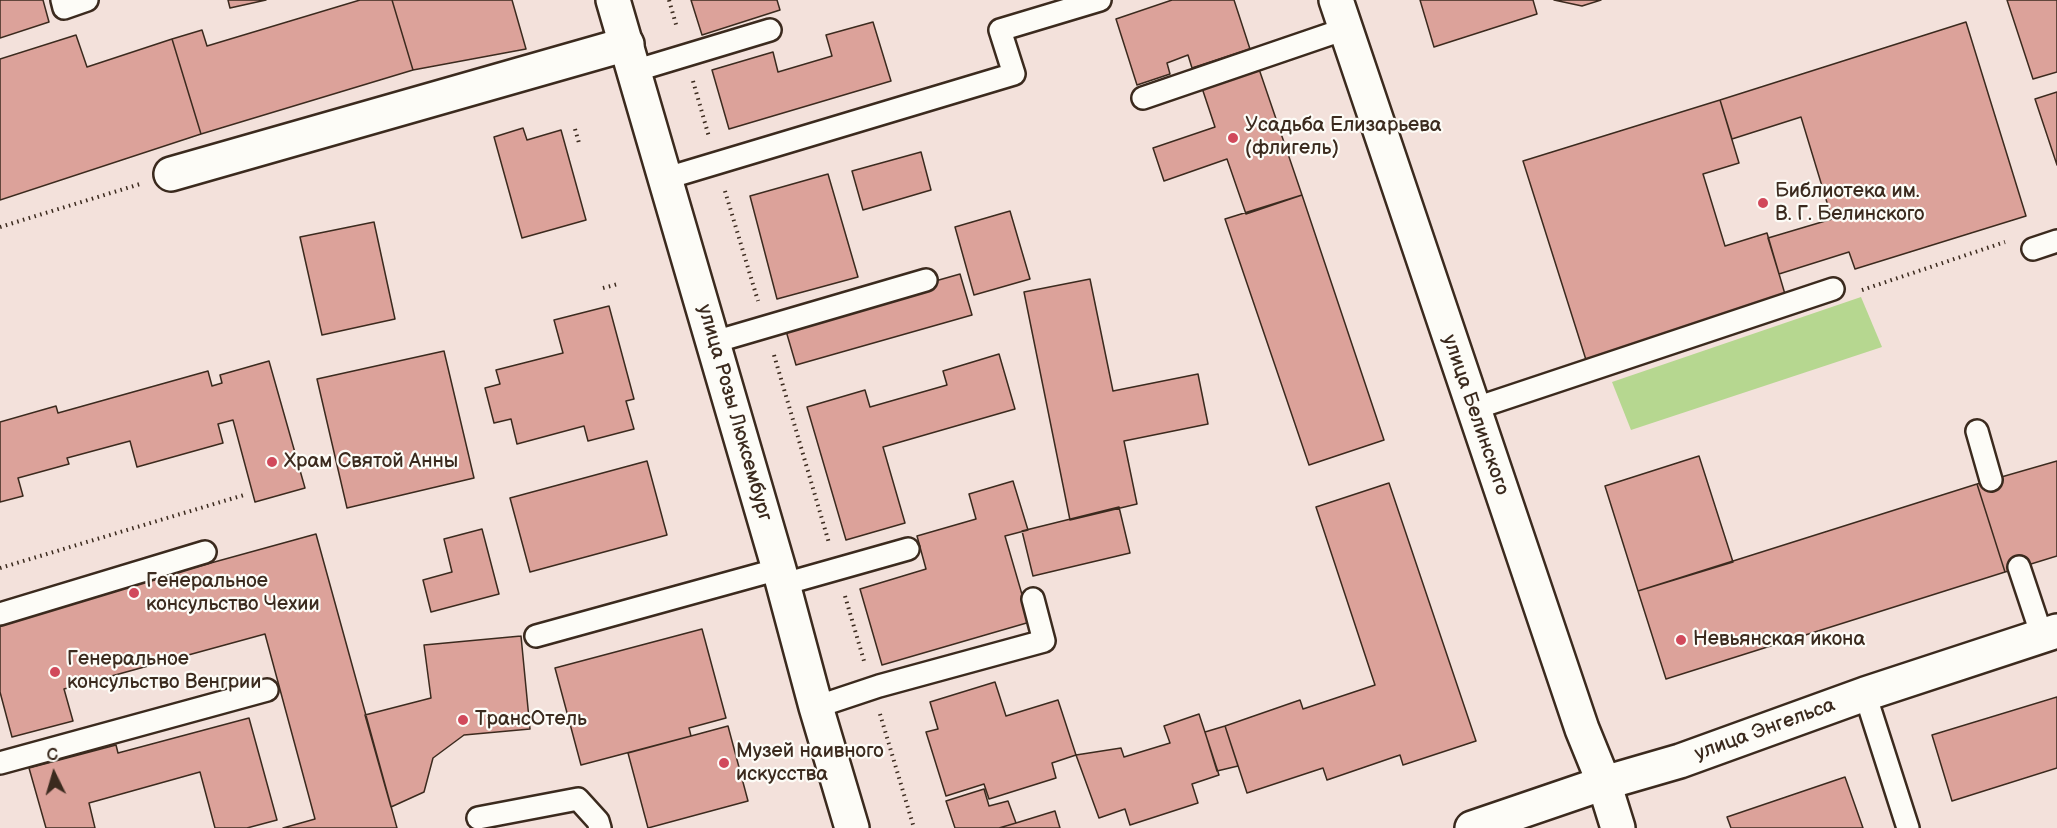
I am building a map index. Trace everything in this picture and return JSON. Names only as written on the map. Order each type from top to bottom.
[{"type":"main road","name":"улица Розы Люксембург","points":[[613,0],[782,576],[816,707],[852,828]]},
{"type":"main road","name":"улица Белинского","points":[[1340,15],[1581,729],[1604,783],[1618,828]]},
{"type":"main road","points":[[171,174],[631,57]]},
{"type":"main road","name":"улица Энгельса","points":[[1472,828],[1604,783],[1680,761],[1865,694],[2049,634]]},
{"type":"lane","points":[[62,0],[64,8],[87,0]]},
{"type":"lane","points":[[667,178],[1014,74],[1000,30],[1100,0]]},
{"type":"lane","points":[[1143,98],[1340,15]]},
{"type":"lane","points":[[631,57],[686,56],[770,30]]},
{"type":"lane","points":[[2033,249],[2057,241]]},
{"type":"lane","points":[[714,342],[926,280]]},
{"type":"lane","points":[[1473,409],[1833,289]]},
{"type":"lane","points":[[1977,431],[1991,480]]},
{"type":"lane","points":[[536,636],[782,576],[837,569],[908,549]]},
{"type":"lane","points":[[0,614],[205,552]]},
{"type":"lane","points":[[2019,567],[2049,634]]},
{"type":"lane","points":[[816,707],[872,688],[1044,641],[1033,599]]},
{"type":"lane","points":[[0,763],[267,690]]},
{"type":"lane","points":[[1865,694],[1908,828]]},
{"type":"lane","points":[[478,818],[578,799],[598,821],[600,828]]},
{"type":"path","points":[[669,0],[914,828]]},
{"type":"path","points":[[575,129],[579,143]]},
{"type":"path","points":[[0,227],[171,174]]},
{"type":"path","points":[[603,288],[618,284]]},
{"type":"path","points":[[0,568],[244,495]]},
{"type":"green space","points":[[1861,297],[1882,347],[1631,430],[1612,382]]},
{"type":"building","points":[[0,0],[43,0],[49,22],[0,38]]},
{"type":"building","points":[[228,0],[266,0],[230,8]]},
{"type":"building","points":[[360,0],[392,0],[413,70],[201,134],[172,39],[202,30],[207,46]]},
{"type":"building","points":[[392,0],[512,0],[526,49],[413,70]]},
{"type":"building","points":[[691,0],[777,0],[780,10],[702,35]]},
{"type":"building","points":[[1172,0],[1234,0],[1250,49],[1192,68],[1188,55],[1167,63],[1170,74],[1137,85],[1116,19]]},
{"type":"building","points":[[1420,0],[1533,0],[1537,14],[1434,47]]},
{"type":"building","points":[[1554,0],[1601,0],[1582,6]]},
{"type":"building","points":[[2007,0],[2057,0],[2057,72],[2033,79]]},
{"type":"building","points":[[873,22],[891,81],[729,129],[712,70],[773,52],[778,72],[832,56],[826,35]]},
{"type":"building","points":[[1966,22],[2026,216],[1855,269],[1849,252],[1779,274],[1768,238],[1832,219],[1801,117],[1732,139],[1720,100]]},
{"type":"building","points":[[76,35],[87,67],[172,39],[201,134],[0,200],[0,59]]},
{"type":"building","name":"Усадьба Елизарьева (флигель)","points":[[1259,69],[1302,195],[1246,214],[1227,159],[1164,181],[1153,148],[1215,127],[1202,88]]},
{"type":"building","points":[[2057,92],[2057,165],[2035,99]]},
{"type":"building","points":[[1720,100],[1739,163],[1703,174],[1725,246],[1767,233],[1787,301],[1587,363],[1523,161]]},
{"type":"building","points":[[523,128],[527,140],[561,130],[586,220],[522,238],[494,137]]},
{"type":"building","points":[[921,152],[931,190],[863,210],[852,171]]},
{"type":"building","points":[[828,174],[858,277],[777,299],[750,196]]},
{"type":"building","points":[[1302,195],[1384,440],[1309,465],[1225,219]]},
{"type":"building","points":[[1010,211],[1030,279],[974,295],[955,227]]},
{"type":"building","points":[[374,222],[395,319],[322,335],[300,237]]},
{"type":"building","points":[[960,274],[972,315],[796,365],[784,324]]},
{"type":"building","points":[[1090,279],[1113,391],[1198,374],[1208,424],[1124,441],[1137,504],[1070,520],[1024,292]]},
{"type":"building","points":[[609,306],[634,399],[626,401],[634,429],[588,441],[584,426],[517,444],[511,419],[494,423],[485,388],[500,384],[496,370],[563,353],[554,320]]},
{"type":"building","points":[[444,351],[474,478],[347,508],[317,379]]},
{"type":"building","points":[[999,354],[1015,409],[883,447],[905,523],[846,540],[807,407],[865,390],[870,407],[947,385],[943,371]]},
{"type":"building","points":[[269,361],[305,488],[255,502],[233,420],[218,424],[223,443],[137,467],[130,441],[67,458],[69,464],[18,478],[23,496],[0,502],[0,422],[56,406],[58,413],[208,371],[212,386],[222,383],[220,375]]},
{"type":"building","points":[[1699,456],[1733,562],[1638,591],[1605,486]]},
{"type":"building","points":[[647,461],[667,535],[530,572],[510,498]]},
{"type":"building","points":[[2057,461],[2057,556],[2005,572],[1977,484]]},
{"type":"building","points":[[1013,481],[1028,530],[1005,536],[1030,622],[882,665],[860,589],[926,569],[917,536],[976,519],[969,494]]},
{"type":"building","points":[[1389,483],[1476,741],[1403,765],[1400,755],[1327,780],[1323,768],[1247,793],[1225,726],[1300,700],[1303,709],[1375,685],[1316,507]]},
{"type":"building","points":[[1977,484],[2005,572],[1666,679],[1638,591]]},
{"type":"building","points":[[1119,507],[1130,553],[1033,576],[1022,531]]},
{"type":"building","points":[[482,529],[499,594],[431,612],[423,580],[452,572],[444,539]]},
{"type":"building","points":[[316,534],[397,828],[283,828],[315,819],[265,634],[64,689],[73,721],[12,737],[0,692],[0,621]]},
{"type":"building","points":[[702,629],[726,718],[689,728],[691,736],[581,765],[555,668]]},
{"type":"building","points":[[521,636],[530,729],[464,735],[433,758],[424,792],[391,807],[365,715],[431,698],[424,645]]},
{"type":"building","points":[[995,682],[1006,716],[1058,700],[1076,755],[1052,763],[1056,778],[989,799],[984,784],[946,796],[926,732],[938,729],[930,702]]},
{"type":"building","points":[[2057,697],[2057,768],[1952,801],[1932,735]]},
{"type":"building","points":[[1199,714],[1219,775],[1192,784],[1198,803],[1130,825],[1125,809],[1099,818],[1076,755],[1121,748],[1124,757],[1170,743],[1164,726]]},
{"type":"building","points":[[249,718],[277,820],[247,828],[215,828],[200,772],[89,803],[95,828],[46,828],[29,768],[116,745],[118,753]]},
{"type":"building","points":[[728,726],[748,801],[648,828],[628,753]]},
{"type":"building","points":[[1225,726],[1238,766],[1217,771],[1205,732]]},
{"type":"building","points":[[1845,777],[1863,828],[1731,828],[1727,817]]},
{"type":"building","points":[[984,789],[989,806],[1008,801],[1016,823],[999,828],[955,828],[946,801]]},
{"type":"building","points":[[1055,811],[1060,828],[999,828],[1016,823]]},
{"type":"place","name":"Усадьба Елизарьева (флигель)","points":[[1233,138]]},
{"type":"place","name":"Библиотека им. В. Г. Белинского","points":[[1763,203]]},
{"type":"place","name":"Храм Святой Анны","points":[[272,462]]},
{"type":"place","name":"Генеральное консульство Чехии","points":[[134,593]]},
{"type":"place","name":"Невьянская икона","points":[[1681,640]]},
{"type":"place","name":"Генеральное консульство Венгрии","points":[[55,672]]},
{"type":"place","name":"ТрансОтель","points":[[463,720]]},
{"type":"place","name":"Музей наивного искусства","points":[[724,763]]}]
